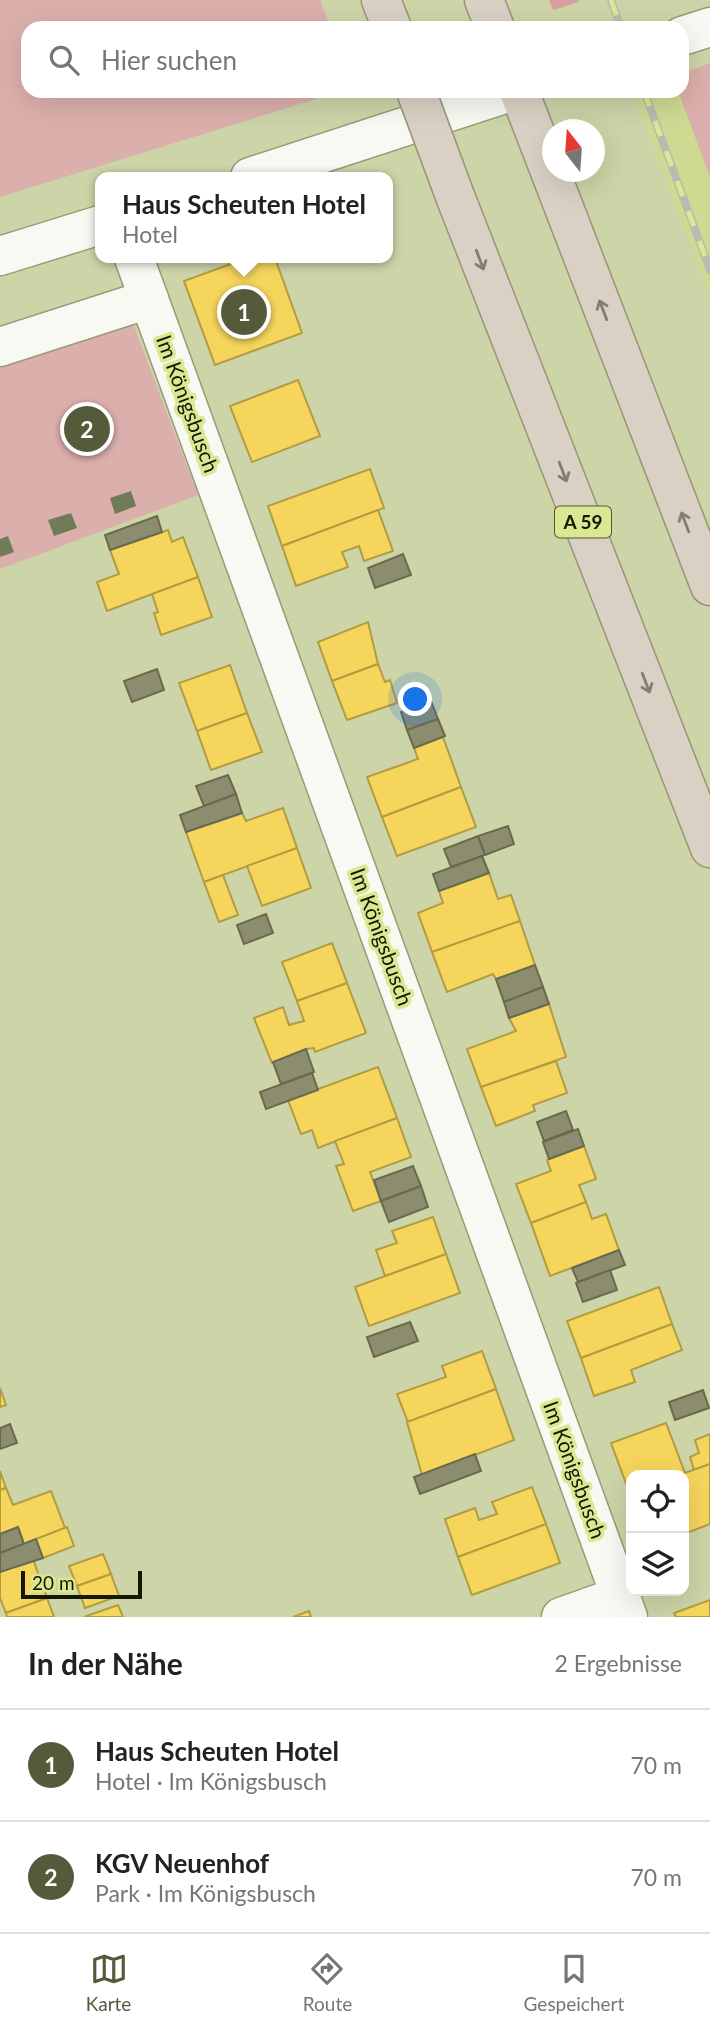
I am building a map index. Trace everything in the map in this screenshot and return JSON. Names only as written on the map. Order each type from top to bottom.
[{"type":"highway","points":[[381,0],[389,21]]},
{"type":"highway","points":[[484,0],[492,21]]},
{"type":"highway","name":"A 59","points":[[419,98],[710,848]]},
{"type":"highway","points":[[520,98],[710,586]]},
{"type":"street","points":[[689,34],[710,27]]},
{"type":"street","points":[[266,172],[495,98]]},
{"type":"street","points":[[0,256],[95,228]]},
{"type":"street","name":"Im Königsbusch","points":[[136,263],[624,1606]]},
{"type":"street","points":[[0,347],[149,299]]},
{"type":"street","points":[[561,1617],[624,1606]]},
{"type":"shaded area","points":[[0,0],[320,0],[328,21],[21,21],[21,98],[319,98],[0,197]]},
{"type":"shaded area","points":[[549,0],[578,0],[579,2],[553,10]]},
{"type":"shaded area","points":[[710,63],[710,177],[681,98],[689,98],[689,71]]},
{"type":"shaded area","points":[[710,64],[710,297],[636,98],[689,98],[689,71]]},
{"type":"shaded area","points":[[132,321],[198,495],[0,569],[0,363]]},
{"type":"building: Wohnen","points":[[233,263],[277,263],[302,333],[215,365],[184,281]]},
{"type":"building: Wohnen","points":[[298,380],[320,436],[252,462],[230,406]]},
{"type":"building: Wohnen","points":[[370,469],[384,508],[282,546],[268,506]]},
{"type":"building: Wohnen","points":[[378,510],[393,551],[364,561],[359,546],[342,552],[348,567],[296,586],[282,546]]},
{"type":"building: Wohnen","points":[[168,530],[172,542],[183,537],[198,577],[107,611],[97,582],[119,574],[110,550]]},
{"type":"building: Wohnen","points":[[198,577],[212,617],[161,635],[154,613],[158,612],[152,594]]},
{"type":"building: Wohnen","points":[[368,622],[378,664],[332,681],[318,642]]},
{"type":"building: Wohnen","points":[[378,664],[385,682],[390,680],[397,703],[347,720],[332,681]]},
{"type":"building: Wohnen","points":[[230,665],[247,713],[197,731],[179,683]]},
{"type":"building: Wohnen","points":[[247,713],[262,752],[211,770],[197,731]]},
{"type":"building: Wohnen","points":[[443,737],[461,787],[382,817],[367,777],[418,759],[414,748]]},
{"type":"building: Wohnen","points":[[461,787],[476,827],[397,856],[382,817]]},
{"type":"building: Wohnen","points":[[283,808],[297,848],[204,882],[186,832],[242,813],[246,821]]},
{"type":"building: Wohnen","points":[[297,848],[311,888],[262,906],[247,866]]},
{"type":"building: Wohnen","points":[[489,873],[498,899],[511,895],[520,921],[432,952],[418,913],[443,903],[439,891]]},
{"type":"building: Wohnen","points":[[223,875],[238,915],[219,922],[204,882]]},
{"type":"building: Wohnen","points":[[520,921],[535,965],[496,979],[493,974],[447,992],[432,952]]},
{"type":"building: Wohnen","points":[[332,943],[347,983],[297,1001],[282,962]]},
{"type":"building: Wohnen","points":[[347,983],[366,1033],[315,1052],[314,1048],[306,1049],[272,1063],[254,1018],[283,1007],[289,1025],[304,1021],[297,1001]]},
{"type":"building: Wohnen","points":[[549,1004],[566,1057],[481,1087],[467,1049],[516,1031],[509,1018]]},
{"type":"building: Wohnen","points":[[556,1061],[567,1093],[533,1105],[535,1111],[496,1126],[481,1087]]},
{"type":"building: Wohnen","points":[[378,1067],[397,1118],[318,1148],[312,1130],[301,1134],[288,1100]]},
{"type":"building: Wohnen","points":[[397,1118],[411,1157],[370,1172],[381,1201],[353,1211],[336,1166],[344,1164],[335,1141]]},
{"type":"building: Wohnen","points":[[584,1146],[596,1179],[579,1185],[586,1202],[531,1223],[516,1184],[551,1171],[547,1160]]},
{"type":"building: Wohnen","points":[[586,1202],[592,1219],[606,1214],[619,1250],[550,1276],[531,1223]]},
{"type":"building: Wohnen","points":[[433,1217],[446,1254],[385,1276],[376,1250],[397,1243],[392,1231]]},
{"type":"building: Wohnen","points":[[446,1254],[460,1293],[369,1326],[355,1287]]},
{"type":"building: Wohnen","points":[[659,1287],[672,1324],[581,1358],[567,1321]]},
{"type":"building: Wohnen","points":[[672,1324],[682,1350],[631,1370],[635,1382],[594,1396],[581,1358]]},
{"type":"building: Wohnen","points":[[482,1351],[496,1389],[408,1422],[397,1394],[446,1377],[442,1366]]},
{"type":"building: Wohnen","points":[[0,1388],[6,1405],[0,1407]]},
{"type":"building: Wohnen","points":[[496,1389],[514,1440],[422,1475],[407,1422]]},
{"type":"building: Wohnen","points":[[666,1423],[684,1470],[626,1470],[626,1483],[611,1443]]},
{"type":"building: Wohnen","points":[[710,1434],[710,1464],[694,1470],[690,1457],[699,1453],[695,1440]]},
{"type":"building: Wohnen","points":[[710,1464],[710,1524],[689,1532],[689,1471]]},
{"type":"building: Wohnen","points":[[0,1471],[6,1488],[0,1490]]},
{"type":"building: Wohnen","points":[[532,1487],[546,1524],[458,1557],[445,1519],[475,1508],[479,1520],[497,1514],[492,1502]]},
{"type":"building: Wohnen","points":[[6,1488],[13,1505],[51,1491],[65,1528],[24,1544],[18,1527],[0,1534],[0,1490]]},
{"type":"building: Wohnen","points":[[546,1524],[560,1563],[472,1595],[458,1557]]},
{"type":"building: Wohnen","points":[[67,1527],[74,1546],[43,1558],[36,1539]]},
{"type":"building: Wohnen","points":[[103,1554],[111,1574],[77,1586],[69,1566]]},
{"type":"building: Wohnen","points":[[33,1559],[47,1598],[6,1613],[0,1598],[0,1572]]},
{"type":"building: Wohnen","points":[[111,1574],[119,1596],[85,1608],[77,1586]]},
{"type":"building: Wohnen","points":[[47,1598],[54,1617],[7,1617],[6,1613]]},
{"type":"building: Wohnen","points":[[710,1600],[710,1617],[676,1617],[674,1613]]},
{"type":"building: Wohnen","points":[[118,1605],[123,1617],[84,1617]]},
{"type":"building: Wohnen","points":[[309,1611],[311,1617],[293,1617]]},
{"type":"building: Industrie","points":[[157,516],[162,532],[110,550],[105,535]]},
{"type":"building: Industrie","points":[[403,554],[411,575],[375,588],[368,568]]},
{"type":"building: Industrie","points":[[157,669],[164,690],[132,702],[124,681]]},
{"type":"building: Industrie","points":[[431,701],[438,719],[407,730],[401,712]]},
{"type":"building: Industrie","points":[[438,719],[445,736],[414,748],[407,730]]},
{"type":"building: Industrie","points":[[228,775],[236,794],[204,806],[196,786]]},
{"type":"building: Industrie","points":[[236,794],[242,813],[186,832],[180,815]]},
{"type":"building: Industrie","points":[[508,826],[514,844],[485,855],[478,836]]},
{"type":"building: Industrie","points":[[478,836],[485,855],[451,867],[444,849]]},
{"type":"building: Industrie","points":[[482,856],[489,873],[439,891],[433,874]]},
{"type":"building: Industrie","points":[[266,914],[273,933],[244,944],[237,925]]},
{"type":"building: Industrie","points":[[535,965],[543,987],[504,1002],[496,979]]},
{"type":"building: Industrie","points":[[543,987],[549,1004],[509,1018],[504,1002]]},
{"type":"building: Industrie","points":[[306,1049],[314,1072],[281,1084],[273,1062]]},
{"type":"building: Industrie","points":[[312,1073],[318,1090],[266,1109],[260,1092]]},
{"type":"building: Industrie","points":[[566,1111],[573,1130],[544,1141],[537,1122]]},
{"type":"building: Industrie","points":[[578,1129],[584,1146],[549,1159],[543,1142]]},
{"type":"building: Industrie","points":[[413,1166],[421,1186],[381,1201],[374,1180]]},
{"type":"building: Industrie","points":[[421,1186],[428,1207],[389,1222],[381,1201]]},
{"type":"building: Industrie","points":[[619,1250],[625,1265],[578,1282],[572,1268]]},
{"type":"building: Industrie","points":[[610,1270],[617,1290],[583,1302],[576,1283]]},
{"type":"building: Industrie","points":[[410,1322],[418,1341],[374,1357],[367,1337]]},
{"type":"building: Industrie","points":[[703,1390],[709,1408],[675,1420],[669,1402]]},
{"type":"building: Industrie","points":[[10,1424],[17,1443],[0,1449],[0,1428]]},
{"type":"building: Industrie","points":[[475,1454],[481,1471],[420,1494],[414,1477]]},
{"type":"building: Industrie","points":[[18,1527],[24,1544],[0,1553],[0,1534]]},
{"type":"building: Industrie","points":[[36,1539],[43,1558],[0,1572],[0,1553]]},
{"type":"building: Sonstige","points":[[131,491],[136,506],[115,514],[110,498]]},
{"type":"building: Sonstige","points":[[71,513],[77,528],[54,536],[48,520]]},
{"type":"building: Sonstige","points":[[8,536],[14,552],[0,557],[0,539]]},
{"type":"railway","points":[[611,0],[618,21]]},
{"type":"railway","points":[[647,98],[710,270]]},
{"type":"place","name":"Haus Scheuten Hotel","points":[[244,312]]},
{"type":"place","name":"KGV Neuenhof","points":[[87,429]]}]
